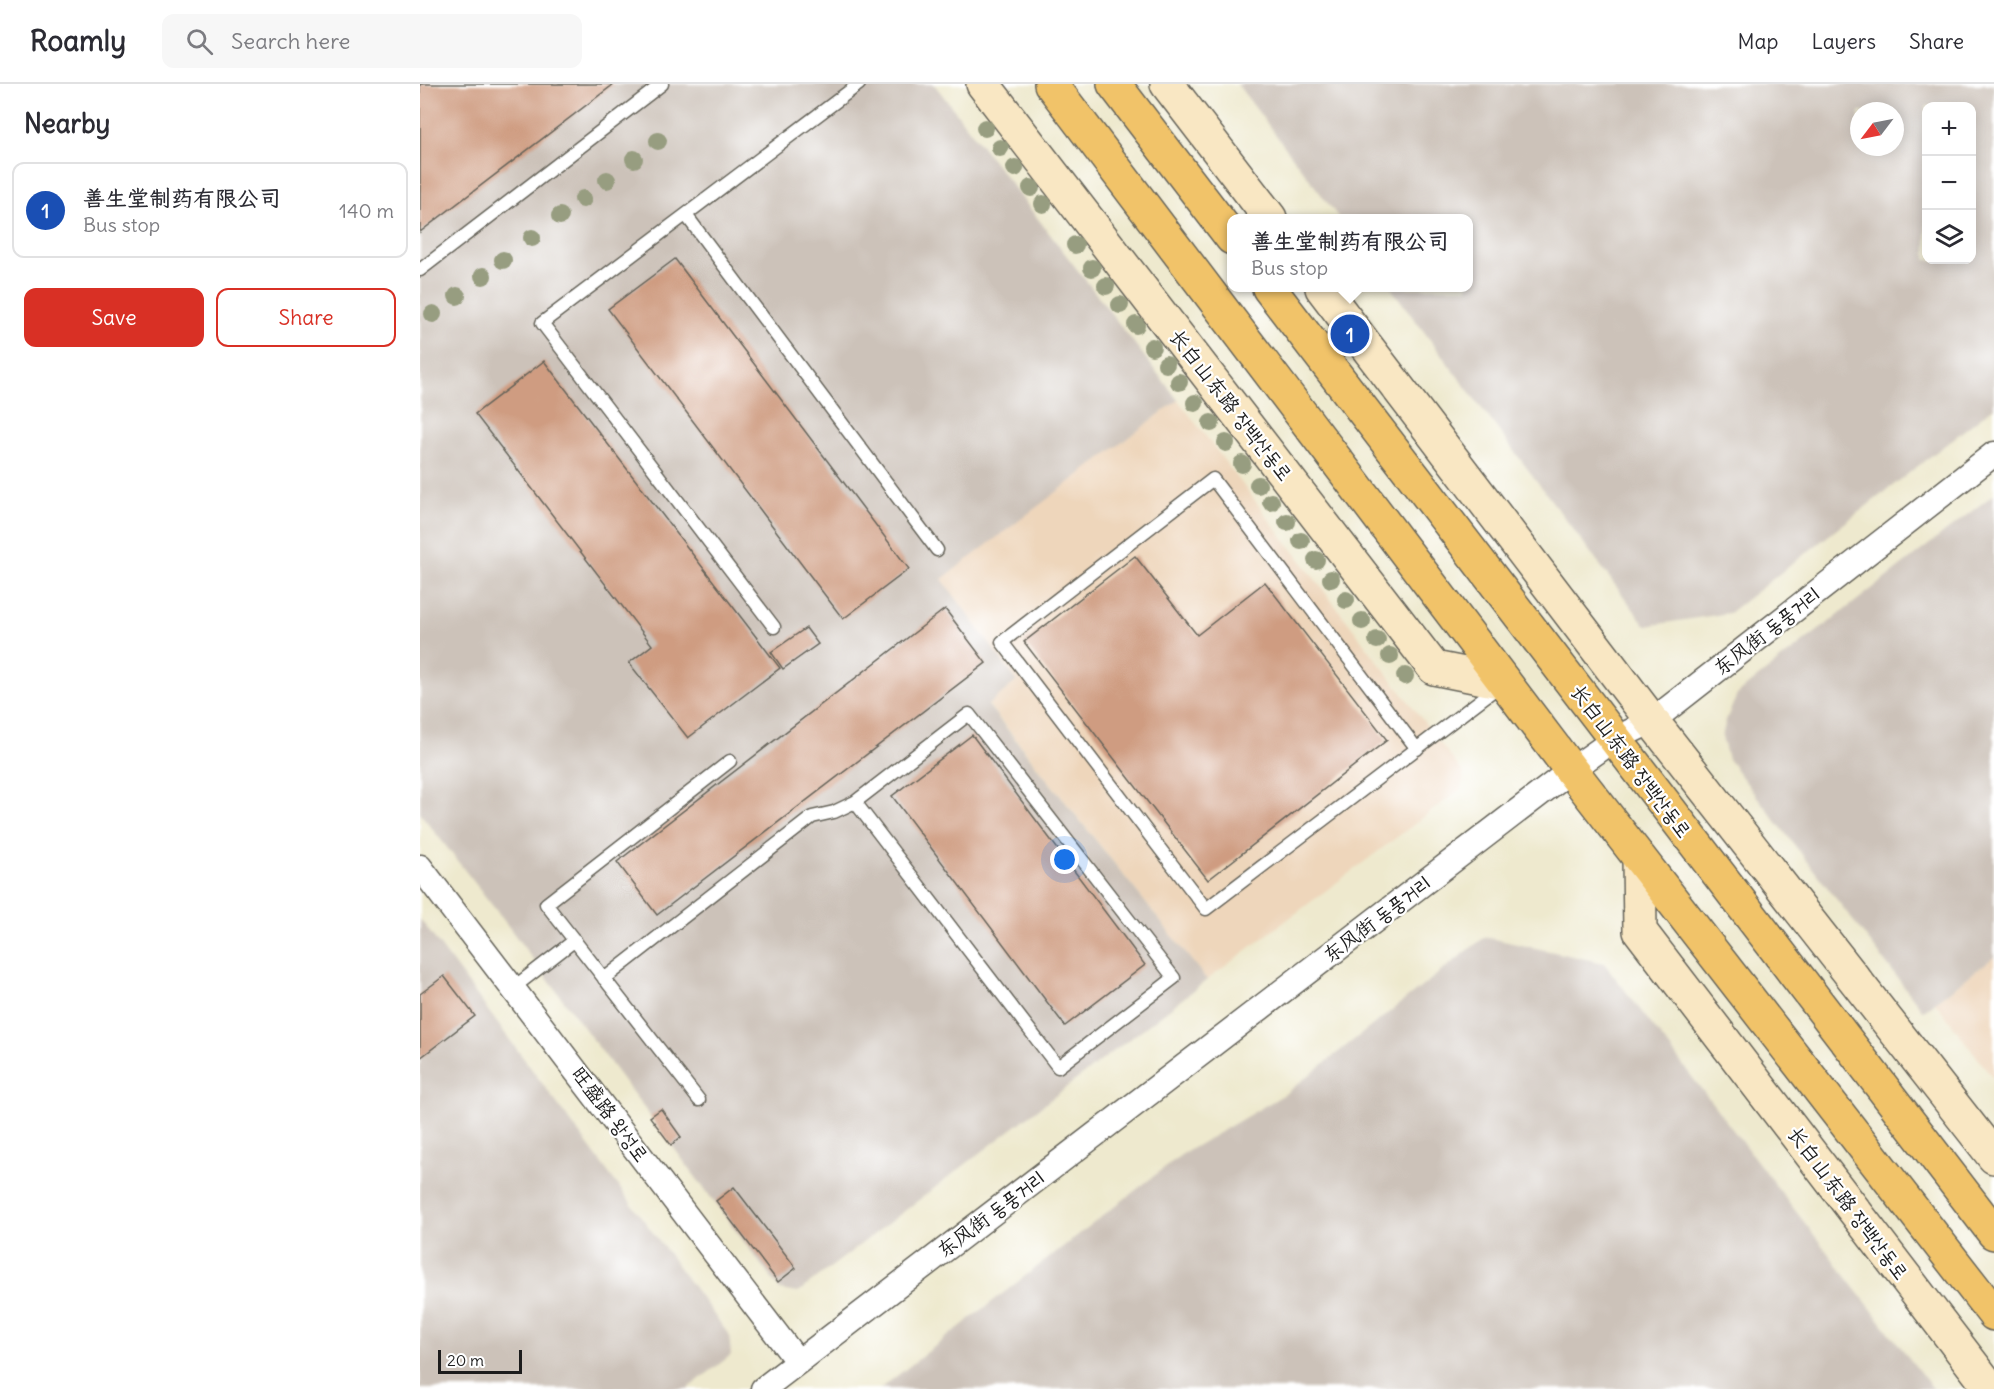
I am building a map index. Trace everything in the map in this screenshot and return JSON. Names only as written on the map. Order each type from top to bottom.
[{"type":"main road","points":[[1051,84],[1639,859],[1994,1314]]},
{"type":"main road","points":[[1114,84],[1227,231]]},
{"type":"main road","name":"长白山东路 장백산동로","points":[[1272,292],[1994,1233]]},
{"type":"street","name":"长白山东路 장백산동로","points":[[983,84],[1434,668],[1504,682]]},
{"type":"street","points":[[1167,84],[1266,214]]},
{"type":"street","name":"长白山东路 장백산동로","points":[[1325,292],[1652,721],[1994,1157]]},
{"type":"street","name":"东风街 동풍거리","points":[[763,1389],[1571,770],[1615,740],[1652,721],[1994,454]]},
{"type":"street","name":"长白山东路 장백산동로","points":[[1639,859],[1640,931],[1990,1389]]},
{"type":"street","name":"旺盛路 왕성로","points":[[420,867],[798,1362]]},
{"type":"lane","points":[[422,263],[662,84]]},
{"type":"lane","points":[[774,627],[542,323],[859,84]]},
{"type":"lane","points":[[686,215],[938,550]]},
{"type":"lane","points":[[1417,749],[1213,479],[1002,642],[1206,909],[1417,749],[1504,682]]},
{"type":"lane","points":[[604,980],[812,817],[834,812],[855,802],[969,714],[1174,978],[1058,1067],[855,802]]},
{"type":"lane","points":[[699,1100],[546,904],[730,762]]},
{"type":"lane","points":[[513,988],[575,940]]},
{"type":"shaded area","points":[[420,84],[934,84],[1178,400],[942,579],[1017,681],[988,705],[1207,980],[797,1293],[780,1290],[499,914],[420,813]]},
{"type":"shaded area","points":[[1237,84],[1994,84],[1994,407],[1729,613],[1646,626],[1394,292],[1473,292],[1473,214],[1336,214]]},
{"type":"shaded area","points":[[1178,400],[1464,774],[1461,789],[1207,980],[988,704],[942,578]]},
{"type":"shaded area","points":[[1994,494],[1994,957],[1923,1011],[1728,759],[1722,737],[1726,720],[1737,695]]},
{"type":"shaded area","points":[[420,919],[729,1335],[731,1355],[687,1389],[420,1389]]},
{"type":"shaded area","points":[[1485,937],[1604,963],[1933,1389],[880,1389],[1181,1155],[1285,1094]]},
{"type":"shaded area","points":[[1994,957],[1994,1079],[1935,1002]]},
{"type":"building","points":[[420,84],[614,84],[420,232]]},
{"type":"building","points":[[675,259],[909,569],[843,619],[608,309]]},
{"type":"building","points":[[544,361],[780,668],[688,738],[629,663],[652,645],[475,414]]},
{"type":"building","points":[[1135,556],[1197,635],[1265,582],[1387,740],[1208,880],[1024,642]]},
{"type":"building","points":[[945,609],[986,663],[657,915],[617,862]]},
{"type":"building","points":[[806,628],[818,644],[783,669],[771,652]]},
{"type":"building","points":[[972,735],[1145,965],[1065,1026],[892,796]]},
{"type":"building","points":[[444,976],[475,1016],[420,1058],[420,994]]},
{"type":"building","points":[[661,1109],[681,1137],[671,1145],[650,1117]]},
{"type":"building","points":[[734,1187],[796,1268],[778,1282],[716,1201]]},
{"type":"place","name":"善生堂制药有限公司","points":[[1350,334]]}]
